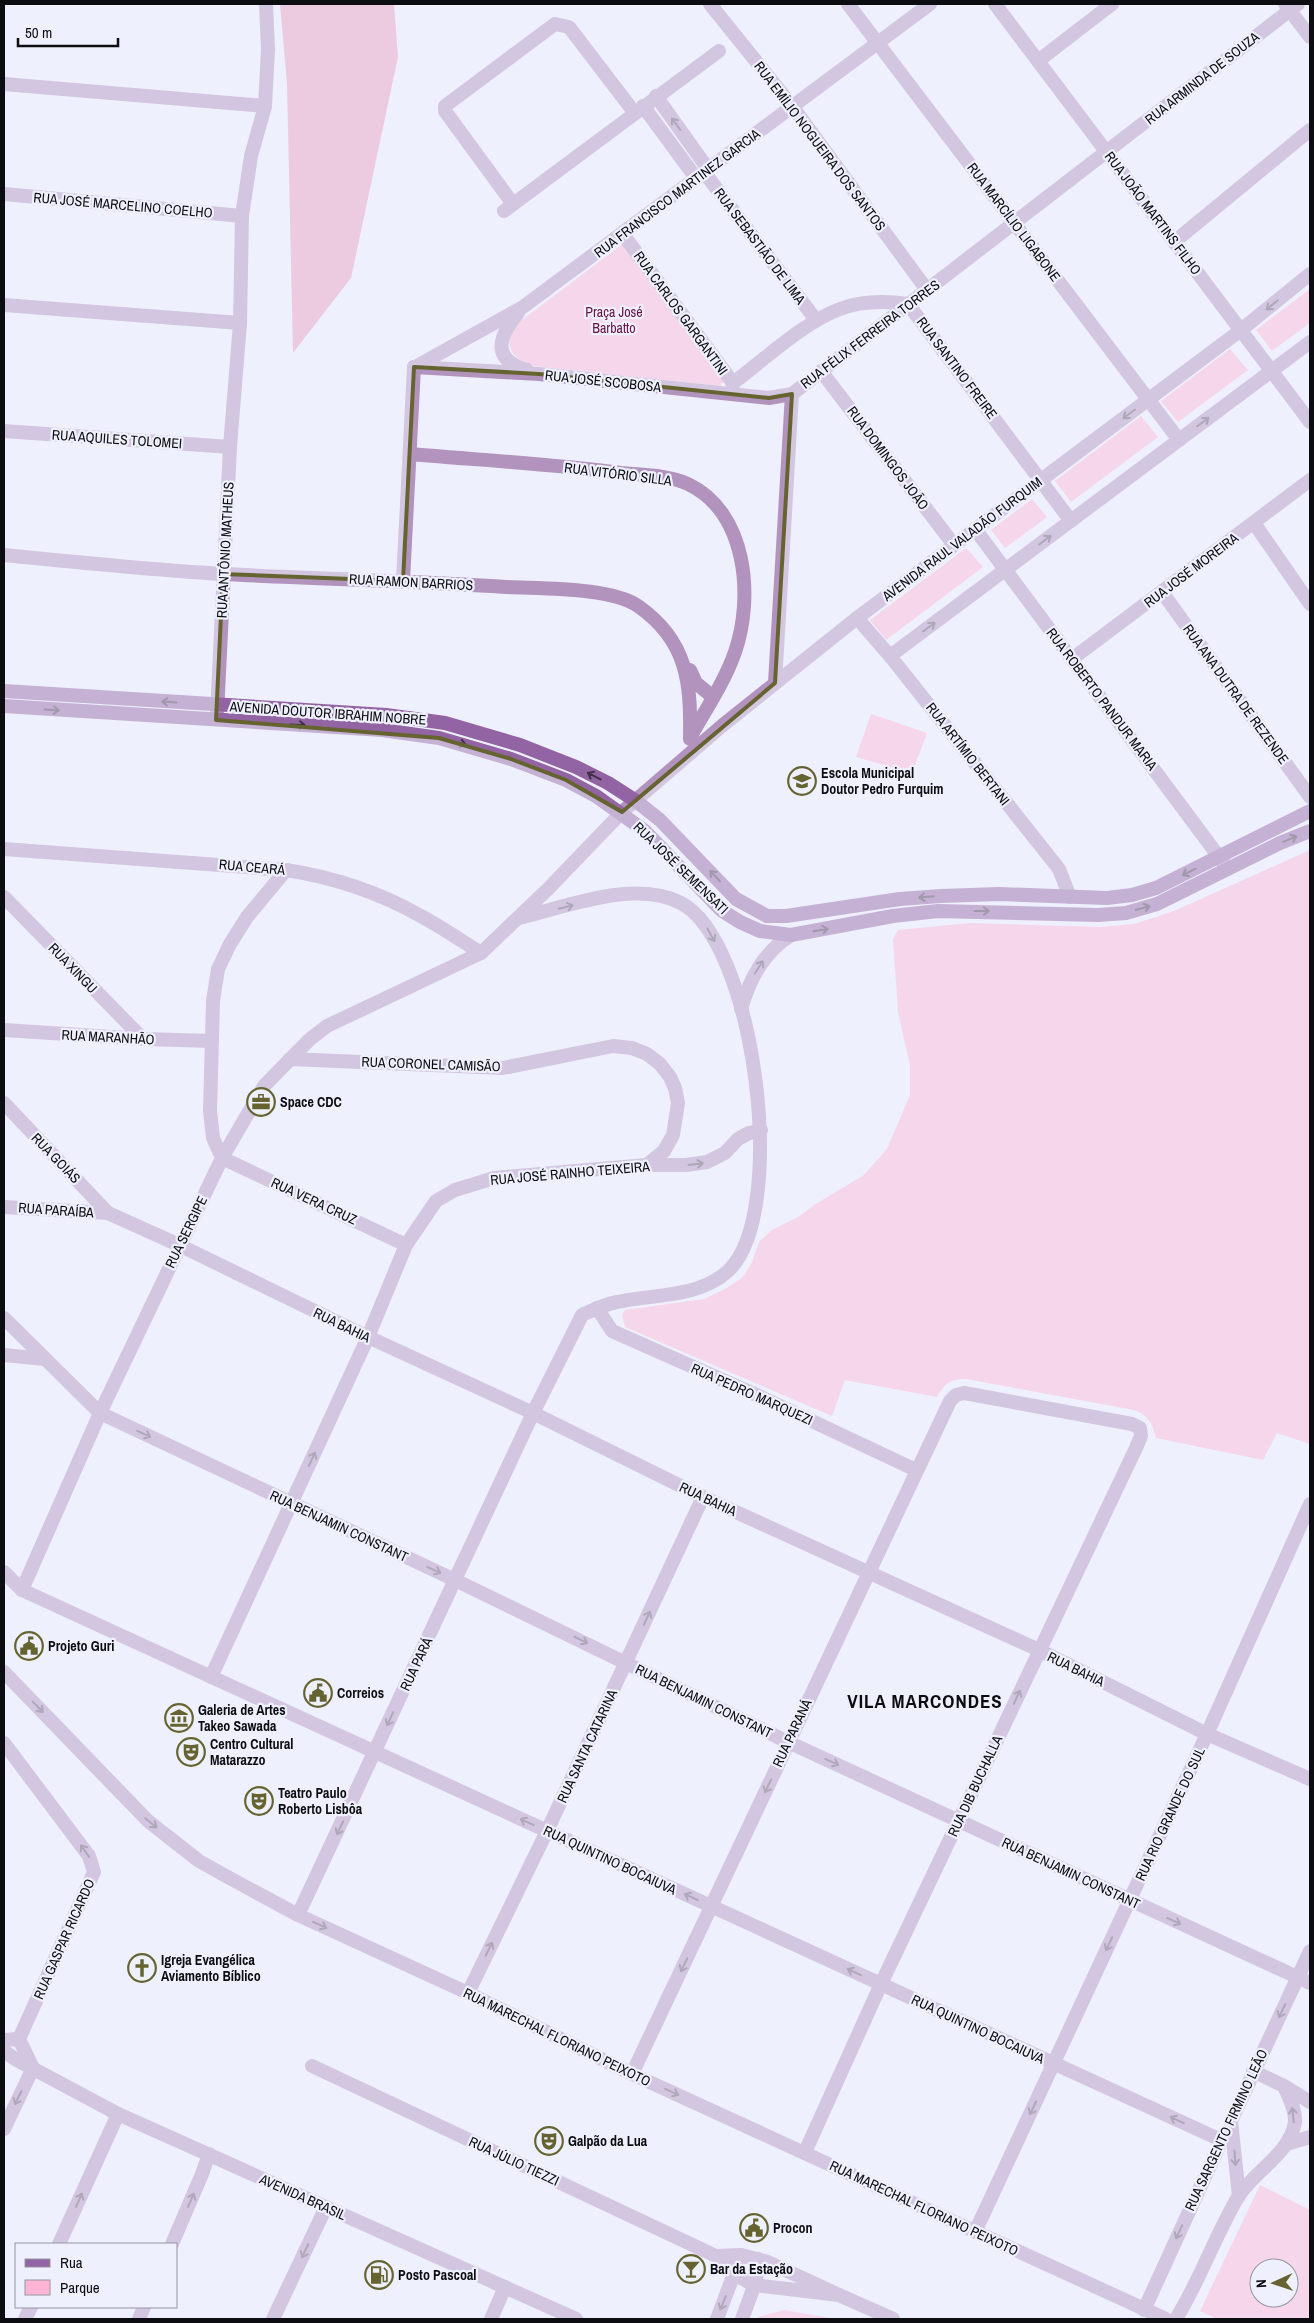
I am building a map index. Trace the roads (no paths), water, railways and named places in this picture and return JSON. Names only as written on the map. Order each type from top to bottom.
[{"type":"main road","name":"AVENIDA DOUTOR IBRAHIM NOBRE","points":[[4,691],[386,715],[445,723],[520,745],[576,767],[636,801]]},
{"type":"main road","name":"AVENIDA DOUTOR IBRAHIM NOBRE","points":[[4,706],[382,730],[439,738],[512,759],[566,780],[622,812]]},
{"type":"main road","name":"RUA JOSÉ SEMENSATI","points":[[636,801],[660,820],[736,899],[751,909],[767,916],[797,914]]},
{"type":"main road","points":[[795,934],[797,914],[942,896],[1000,894],[1107,898],[1132,896],[1156,888],[1310,811]]},
{"type":"main road","name":"RUA JOSÉ SEMENSATI","points":[[622,812],[645,831],[721,910],[740,922],[760,931],[795,934],[893,916],[938,911],[1098,915],[1126,913],[1158,904],[1280,843],[1310,831]]},
{"type":"street","name":"RUA ANTÔNIO MATHEUS","points":[[216,720],[230,447],[240,324],[242,216],[251,156],[265,106],[268,49],[266,4]]},
{"type":"street","name":"RUA EMÍLIO NOGUEIRA DOS SANTOS","points":[[710,4],[792,106],[927,290]]},
{"type":"street","name":"RUA MARCÍLIO LIGABONE","points":[[848,4],[1179,440]]},
{"type":"street","name":"RUA FRANCISCO MARTINEZ GARCIA","points":[[414,367],[524,307],[930,4]]},
{"type":"street","name":"RUA JOÃO MARTINS FILHO","points":[[995,4],[1310,422]]},
{"type":"street","points":[[1038,61],[1112,4]]},
{"type":"street","points":[[1291,6],[1310,37]]},
{"type":"street","name":"RUA ARMINDA DE SOUZA","points":[[1107,152],[1291,6]]},
{"type":"street","points":[[703,173],[639,109],[570,27],[555,24],[445,106],[444,111],[508,207],[639,109],[656,96],[719,51]]},
{"type":"street","points":[[4,84],[265,106]]},
{"type":"street","points":[[656,96],[703,173]]},
{"type":"street","points":[[1174,242],[1310,130]]},
{"type":"street","name":"RUA FÉLIX FERREIRA TORRES","points":[[775,683],[792,394],[1107,152]]},
{"type":"street","name":"RUA SEBASTIÃO DE LIMA","points":[[703,173],[816,320]]},
{"type":"street","name":"RUA JOSÉ MARCELINO COELHO","points":[[4,194],[242,216]]},
{"type":"street","name":"RUA CARLOS GARGANTINI","points":[[622,233],[732,389]]},
{"type":"street","name":"AVENIDA RAUL VALADÃO FURQUIM","points":[[622,812],[678,763],[857,618],[1241,330],[1310,274]]},
{"type":"street","name":"RUA SANTINO FREIRE","points":[[732,389],[816,320],[841,308],[884,301],[908,304],[1071,520]]},
{"type":"street","points":[[4,304],[240,324]]},
{"type":"street","points":[[524,307],[505,328],[501,338],[502,348],[505,357],[512,364],[539,374]]},
{"type":"street","points":[[890,656],[1310,342]]},
{"type":"street","points":[[403,581],[414,367]]},
{"type":"street","name":"RUA JOSÉ SCOBOSA","points":[[414,367],[539,374],[732,389],[769,398],[792,394]]},
{"type":"street","name":"RUA DOMINGOS JOÃO","points":[[821,371],[954,545]]},
{"type":"street","name":"RUA AQUILES TOLOMEI","points":[[4,430],[230,447]]},
{"type":"street","name":"RUA VITÓRIO SILLA","points":[[410,454],[587,468],[664,478],[687,483],[718,506],[729,523],[737,544],[743,577],[744,604],[735,652],[690,739]]},
{"type":"street","name":"RUA JOSÉ MOREIRA","points":[[1072,659],[1310,480]]},
{"type":"street","points":[[1254,523],[1310,604]]},
{"type":"street","name":"RUA ROBERTO PANDUR MARIA","points":[[975,529],[1228,870]]},
{"type":"street","name":"RUA RAMON BARRIOS","points":[[4,555],[223,574],[403,581],[583,592],[622,598],[636,605],[661,625],[682,656],[690,697],[690,739],[678,763]]},
{"type":"street","name":"RUA ANA DUTRA DE REZENDE","points":[[1162,592],[1310,797]]},
{"type":"street","name":"RUA ARTÍMIO BERTANI","points":[[857,618],[890,656],[1059,869],[1070,897]]},
{"type":"street","points":[[682,656],[696,683],[713,697]]},
{"type":"street","name":"RUA JOSÉ SEMENSATI","points":[[290,1059],[309,1040],[327,1026],[481,953],[622,812]]},
{"type":"street","name":"RUA CEARÁ","points":[[4,849],[286,870],[336,880],[375,894],[419,914],[481,953]]},
{"type":"street","points":[[222,1158],[213,1138],[210,1111],[213,1001],[218,969],[230,944],[247,917],[286,870]]},
{"type":"street","points":[[692,910],[702,890]]},
{"type":"street","points":[[518,918],[633,893],[674,900],[692,910],[706,926],[718,946],[741,1009],[756,1076],[761,1130],[751,1223],[746,1244],[728,1271],[703,1288],[615,1302],[596,1308]]},
{"type":"street","name":"RUA XINGU","points":[[4,898],[143,1039]]},
{"type":"street","points":[[741,1009],[747,988],[756,970],[777,943],[795,934]]},
{"type":"street","name":"RUA MARANHÃO","points":[[4,1030],[143,1039],[212,1041]]},
{"type":"street","name":"RUA CORONEL CAMISÃO","points":[[290,1059],[503,1068],[613,1046],[632,1048],[647,1054],[660,1064],[670,1077],[678,1102],[673,1135],[664,1151],[647,1165]]},
{"type":"street","name":"RUA SERGIPE","points":[[22,1590],[100,1413],[222,1158],[264,1086],[290,1059]]},
{"type":"street","name":"RUA GOIÁS","points":[[4,1103],[108,1213]]},
{"type":"street","name":"RUA JOSÉ RAINHO TEIXEIRA","points":[[211,1677],[368,1338],[406,1245],[436,1201],[464,1187],[494,1178],[647,1165],[707,1162],[725,1154],[738,1139],[749,1133],[761,1130]]},
{"type":"street","name":"RUA VERA CRUZ","points":[[222,1158],[406,1245]]},
{"type":"street","name":"RUA PARAÍBA","points":[[4,1206],[108,1213]]},
{"type":"street","name":"RUA BAHIA","points":[[108,1213],[180,1245],[368,1338],[533,1413],[703,1497],[1039,1650],[1207,1734],[1310,1779]]},
{"type":"street","name":"RUA PARÁ","points":[[298,1915],[533,1413],[582,1315],[596,1308]]},
{"type":"street","name":"RUA PEDRO MARQUEZI","points":[[596,1308],[612,1331],[761,1397],[916,1470]]},
{"type":"street","name":"RUA BENJAMIN CONSTANT","points":[[4,1318],[100,1413],[455,1580],[788,1742],[1304,1980]]},
{"type":"street","points":[[4,1355],[44,1359]]},
{"type":"street","name":"RUA DIB BUCHALLA","points":[[805,2152],[881,1984],[1141,1436],[1140,1428],[1132,1424],[964,1393],[956,1395]]},
{"type":"street","name":"RUA PARANÁ","points":[[632,2074],[916,1470],[950,1401],[956,1395]]},
{"type":"street","name":"RUA SANTA CATARINA","points":[[468,1993],[547,1831],[703,1497]]},
{"type":"street","name":"RUA RIO GRANDE DO SUL","points":[[975,2232],[1207,1734],[1310,1504]]},
{"type":"street","name":"RUA QUINTINO BOCAIUVA","points":[[4,1572],[22,1590],[1221,2140]]},
{"type":"street","name":"RUA MARECHAL FLORIANO PEIXOTO","points":[[4,1672],[148,1821],[199,1861],[298,1915],[468,1993],[632,2074],[1166,2319]]},
{"type":"street","name":"RUA GASPAR RICARDO","points":[[4,1744],[90,1856],[94,1872],[19,2039]]},
{"type":"street","name":"RUA SARGENTO FIRMINO LEÃO","points":[[1144,2310],[1252,2071],[1304,1980],[1310,1951]]},
{"type":"street","points":[[4,2040],[19,2039],[33,2068],[4,2129]]},
{"type":"street","name":"AVENIDA BRASIL","points":[[4,2051],[118,2114],[576,2319]]},
{"type":"street","name":"RUA JÚLIO TIEZZI","points":[[312,2066],[716,2256],[734,2274],[754,2285]]},
{"type":"street","points":[[1252,2071],[1284,2086],[1310,2102]]},
{"type":"street","points":[[1176,2319],[1236,2201],[1264,2166],[1287,2144],[1295,2122],[1294,2111],[1284,2086]]},
{"type":"street","points":[[59,2243],[118,2114]]},
{"type":"street","points":[[1231,2121],[1236,2201]]},
{"type":"street","points":[[1287,2144],[1310,2137]]},
{"type":"street","points":[[172,2243],[202,2174],[208,2154]]},
{"type":"street","points":[[273,2319],[326,2207]]},
{"type":"street","points":[[717,2319],[741,2255]]},
{"type":"street","name":"RUA JÚLIO TIEZZI","points":[[716,2256],[741,2255],[758,2259],[894,2319]]},
{"type":"street","points":[[742,2319],[754,2285],[758,2259]]},
{"type":"street","points":[[754,2285],[843,2297]]},
{"type":"street","points":[[491,2319],[505,2288]]},
{"type":"place","name":"Escola Municipal Doutor Pedro Furquim","points":[[802,781]]},
{"type":"place","name":"Space CDC","points":[[261,1102]]},
{"type":"place","name":"Projeto Guri","points":[[29,1646]]},
{"type":"place","name":"Correios","points":[[318,1693]]},
{"type":"place","name":"Galeria de Artes Takeo Sawada","points":[[179,1718]]},
{"type":"place","name":"Centro Cultural Matarazzo","points":[[191,1752]]},
{"type":"place","name":"Teatro Paulo Roberto Lisbôa","points":[[259,1801]]},
{"type":"place","name":"Igreja Evangélica Aviamento Bíblico","points":[[142,1968]]},
{"type":"place","name":"Galpão da Lua","points":[[549,2141]]},
{"type":"place","name":"Procon","points":[[754,2228]]},
{"type":"place","name":"Bar da Estação","points":[[691,2269]]},
{"type":"place","name":"Posto Pascoal","points":[[379,2275]]},
{"type":"district","name":"VILA MARCONDES","points":[[925,1701]]},
{"type":"park label","name":"Praça José Barbatto","points":[[614,320]]}]
